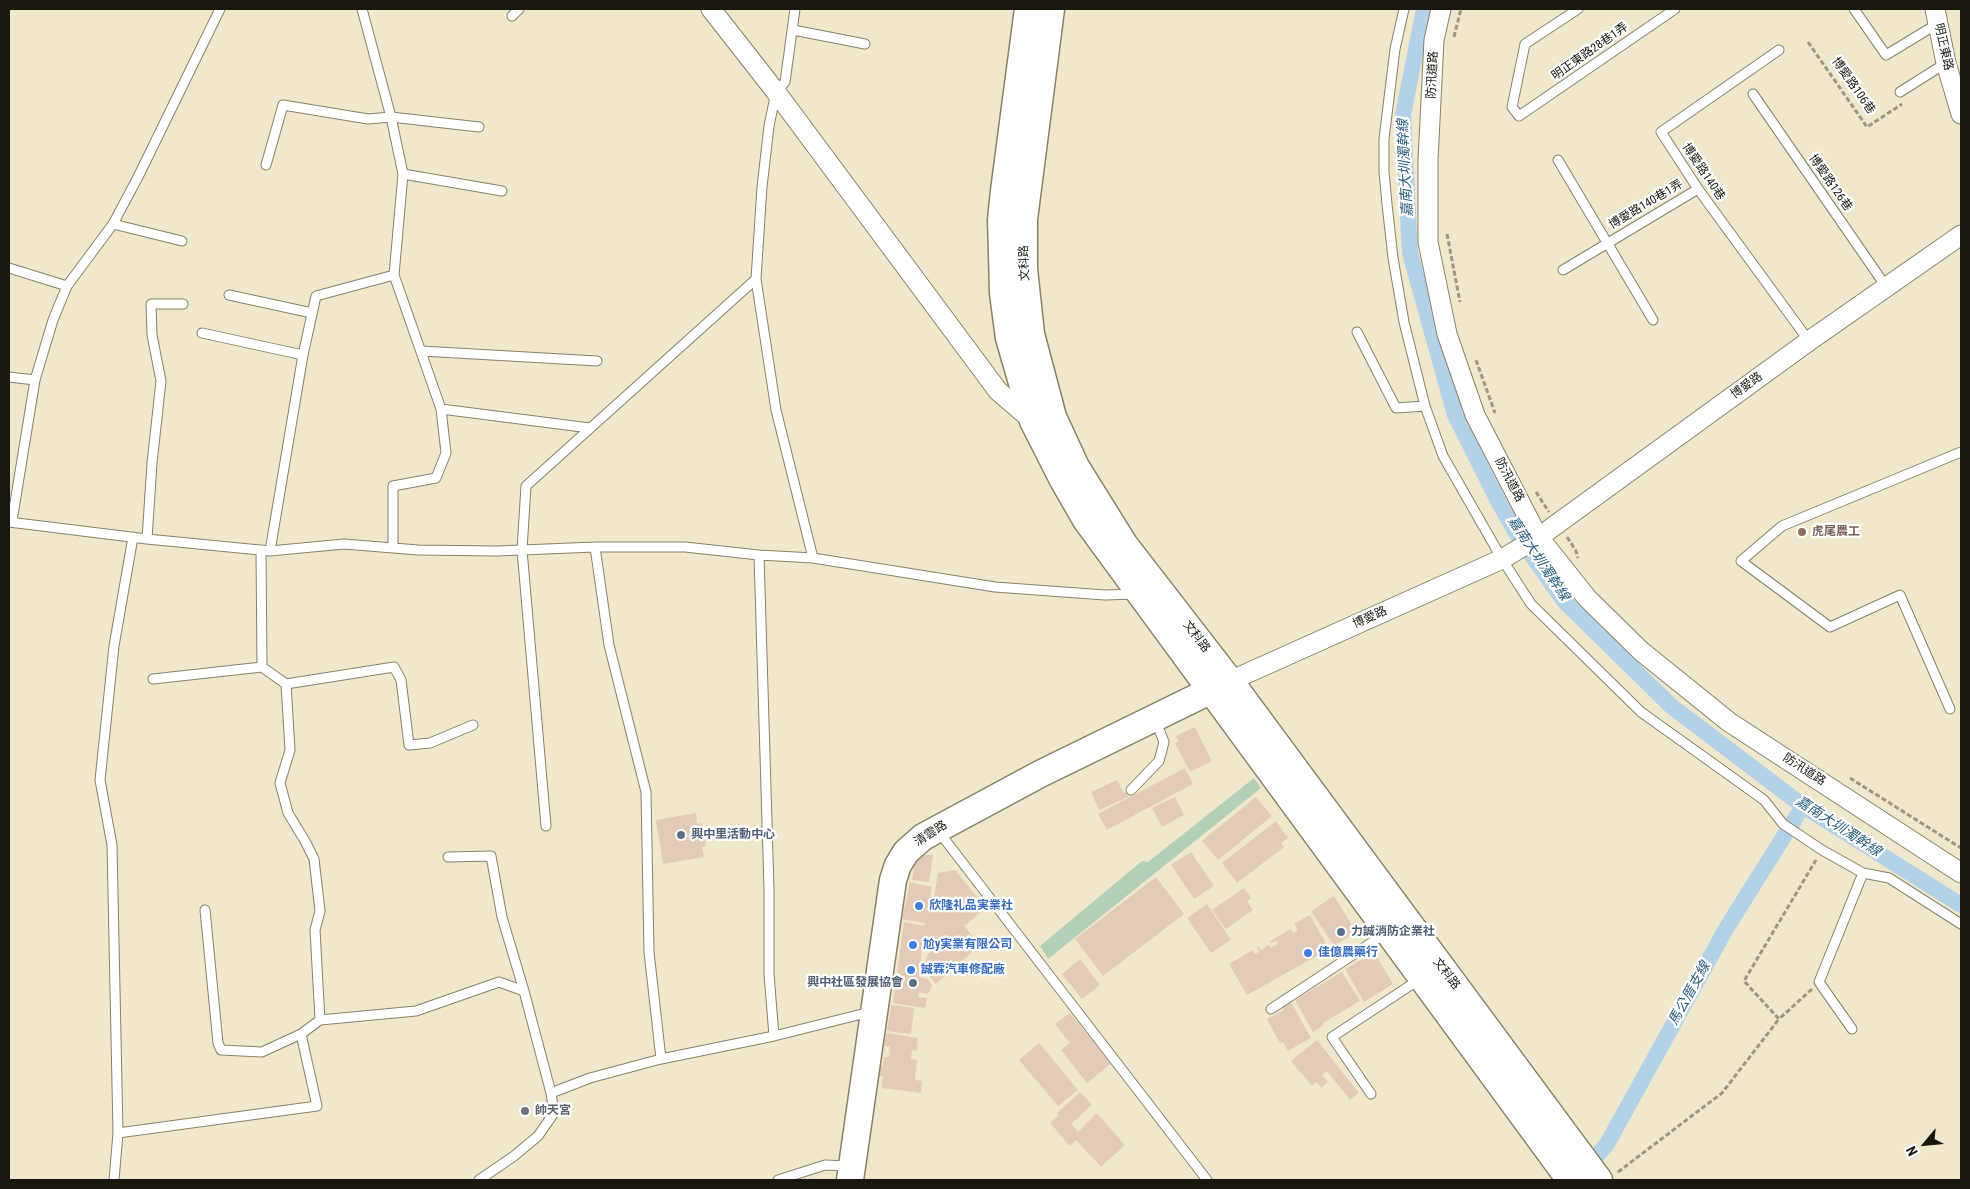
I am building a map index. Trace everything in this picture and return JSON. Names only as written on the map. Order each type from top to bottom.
[{"type":"main road","name":"文科路","points":[[1028,9],[1004,191],[1002,220],[1003,293],[1009,338],[1043,419],[1062,480],[1086,520],[1151,593],[1563,1151],[1570,1180]]},
{"type":"main road","name":"文科路","points":[[1043,419],[1026,290],[1024,219],[1051,9]]},
{"type":"main road","name":"文科路","points":[[1220,686],[1388,931],[1422,977],[1563,1151],[1607,1178]]},
{"type":"main road","name":"清雲路","points":[[851,1173],[893,880],[898,865],[906,852],[923,837],[1040,774],[1220,686]]},
{"type":"street","points":[[711,9],[776,92],[998,391],[1043,419]]},
{"type":"street","name":"防汛道路","points":[[1441,9],[1434,40],[1428,160],[1428,242],[1448,334],[1475,415],[1537,538],[1587,598],[1627,638],[1729,722],[1961,873]]},
{"type":"street","name":"明正東路","points":[[1936,17],[1946,63],[1961,114]]},
{"type":"street","name":"博愛路","points":[[1220,686],[1506,557],[1537,538],[1809,341],[1961,235]]},
{"type":"lane","points":[[220,9],[138,178],[113,224],[67,286],[53,320],[35,380],[10,522],[265,551],[344,544],[418,550],[685,547],[758,555],[813,558],[994,587],[1104,595],[1151,593]]},
{"type":"lane","points":[[362,9],[403,174],[394,275],[441,409],[446,453],[436,478],[393,486],[393,548]]},
{"type":"lane","points":[[512,16],[519,9]]},
{"type":"lane","points":[[795,9],[785,82],[776,92],[769,126],[756,279],[776,410],[813,558]]},
{"type":"lane","points":[[1404,9],[1395,49],[1384,139],[1384,172],[1393,258],[1404,322],[1425,406],[1444,456],[1506,557],[1531,604],[1641,712],[1764,800],[1784,824],[1822,850],[1863,873],[1889,878],[1961,924]]},
{"type":"lane","name":"明正東路28巷1弄","points":[[1578,9],[1525,44],[1512,107],[1519,116],[1675,9]]},
{"type":"lane","points":[[1854,9],[1886,55],[1936,17]]},
{"type":"lane","points":[[793,30],[865,44]]},
{"type":"lane","name":"博愛路140巷","points":[[1779,50],[1661,132],[1698,189],[1809,341]]},
{"type":"lane","points":[[1900,92],[1946,63]]},
{"type":"lane","name":"博愛路126巷","points":[[1753,94],[1887,288]]},
{"type":"lane","points":[[266,165],[283,105],[368,119],[390,117],[479,127]]},
{"type":"lane","name":"博愛路140巷1弄","points":[[1558,160],[1653,320]]},
{"type":"lane","points":[[403,174],[502,191]]},
{"type":"lane","name":"博愛路140巷1弄","points":[[1563,270],[1698,189]]},
{"type":"lane","points":[[113,224],[182,241]]},
{"type":"lane","points":[[9,268],[67,286]]},
{"type":"lane","points":[[262,667],[265,551],[316,296],[394,275]]},
{"type":"lane","points":[[546,826],[522,550],[526,486],[756,279]]},
{"type":"lane","points":[[229,295],[312,313]]},
{"type":"lane","points":[[147,539],[152,463],[161,381],[152,335],[151,304],[183,304]]},
{"type":"lane","points":[[1356,332],[1396,408],[1425,406]]},
{"type":"lane","points":[[202,333],[303,355]]},
{"type":"lane","points":[[421,351],[597,361]]},
{"type":"lane","points":[[9,377],[35,380]]},
{"type":"lane","points":[[441,409],[590,428]]},
{"type":"lane","points":[[1950,709],[1900,594],[1830,627],[1741,561],[1782,526],[1961,452]]},
{"type":"lane","points":[[114,1180],[118,1133],[112,845],[100,780],[114,646],[133,537]]},
{"type":"lane","points":[[594,547],[609,645],[646,792],[650,952],[661,1059]]},
{"type":"lane","points":[[758,555],[770,974],[774,1036]]},
{"type":"lane","points":[[153,679],[262,667],[286,684],[394,667],[401,680],[409,745],[430,743],[473,725]]},
{"type":"lane","points":[[286,684],[290,750],[280,784],[288,813],[314,859],[320,911],[315,930],[320,1020]]},
{"type":"lane","points":[[1131,790],[1160,761],[1164,742],[1155,718]]},
{"type":"lane","points":[[937,829],[1207,1180]]},
{"type":"lane","points":[[448,857],[491,856],[502,917],[524,991],[551,1093],[554,1113],[538,1136],[514,1156],[479,1180]]},
{"type":"lane","points":[[1852,1029],[1820,982],[1863,873]]},
{"type":"lane","points":[[205,910],[218,1042],[221,1050],[262,1052],[301,1034],[320,1020],[416,1011],[499,982],[524,991]]},
{"type":"lane","points":[[1271,1009],[1388,931]]},
{"type":"lane","points":[[1371,1094],[1332,1037],[1422,977]]},
{"type":"lane","points":[[551,1093],[590,1078],[661,1059],[774,1036],[873,1011]]},
{"type":"lane","points":[[118,1133],[317,1106],[301,1034]]},
{"type":"lane","points":[[778,1180],[825,1165],[851,1173]]},
{"type":"path","name":"博愛路106巷","points":[[1808,42],[1867,127],[1903,104],[1900,92]]},
{"type":"path","points":[[1779,1019],[1744,981],[1822,850]]},
{"type":"path","points":[[1607,1178],[1722,1093],[1779,1019],[1820,982]]},
{"type":"green space","points":[[1254,778],[1261,788],[1048,959],[1040,946],[1142,861],[1148,862]]},
{"type":"building","points":[[1195,727],[1212,761],[1190,772],[1175,743],[1179,742],[1176,736]]},
{"type":"building","points":[[1185,768],[1193,784],[1107,830],[1098,814]]},
{"type":"building","points":[[1117,780],[1128,797],[1099,810],[1091,792]]},
{"type":"building","points":[[1175,797],[1184,815],[1162,827],[1152,808]]},
{"type":"building","points":[[1256,797],[1272,816],[1218,860],[1202,841]]},
{"type":"building","name":"興中里活動中心","points":[[696,813],[697,824],[702,823],[706,846],[702,847],[704,857],[663,864],[656,820]]},
{"type":"building","points":[[1276,821],[1288,838],[1281,843],[1284,847],[1237,883],[1222,863]]},
{"type":"building","points":[[1191,852],[1214,886],[1194,899],[1171,865]]},
{"type":"building","points":[[922,855],[933,855],[929,882],[912,880],[915,860]]},
{"type":"building","points":[[955,870],[986,908],[964,926],[980,945],[936,984],[924,970],[927,955],[934,949],[923,938],[919,977],[928,979],[932,986],[928,994],[919,992],[918,997],[927,998],[925,1008],[893,1003],[904,922],[924,926],[925,923],[902,919],[910,882],[932,887],[928,911],[930,902],[934,898],[938,873]]},
{"type":"building","points":[[1156,877],[1184,914],[1103,976],[1075,939]]},
{"type":"building","points":[[1244,888],[1251,898],[1247,901],[1253,910],[1226,929],[1212,910]]},
{"type":"building","points":[[1334,896],[1356,932],[1334,946],[1311,911]]},
{"type":"building","points":[[1207,904],[1231,940],[1211,953],[1187,918]]},
{"type":"building","points":[[1310,915],[1329,949],[1247,995],[1229,964],[1253,950],[1255,954],[1259,952],[1258,946],[1261,950],[1269,945],[1271,948],[1278,944],[1276,941],[1271,943],[1270,941],[1291,929],[1293,933],[1298,930],[1294,924]]},
{"type":"building","points":[[1374,952],[1393,984],[1364,1002],[1345,969]]},
{"type":"building","points":[[1080,959],[1100,985],[1082,999],[1062,974]]},
{"type":"building","points":[[1342,972],[1360,1001],[1323,1023],[1324,1025],[1313,1032],[1295,1000]]},
{"type":"building","points":[[1291,1002],[1311,1038],[1288,1051],[1283,1042],[1280,1043],[1267,1019],[1284,1010],[1282,1007]]},
{"type":"building","points":[[891,1005],[914,1008],[911,1034],[887,1031]]},
{"type":"building","points":[[1070,1013],[1111,1064],[1087,1083],[1061,1050],[1070,1043],[1055,1024]]},
{"type":"building","points":[[886,1033],[918,1038],[917,1051],[912,1050],[911,1059],[917,1060],[915,1080],[922,1081],[921,1093],[882,1088],[883,1076],[879,1076],[880,1065],[883,1065],[884,1057],[889,1057],[890,1046],[884,1046]]},
{"type":"building","points":[[1317,1040],[1359,1093],[1350,1100],[1327,1071],[1322,1075],[1328,1082],[1321,1088],[1317,1082],[1312,1086],[1291,1061]]},
{"type":"building","points":[[1039,1043],[1078,1090],[1058,1106],[1019,1060]]},
{"type":"building","points":[[1080,1092],[1092,1105],[1071,1124],[1078,1132],[1097,1113],[1125,1145],[1101,1167],[1076,1140],[1070,1146],[1050,1123],[1059,1115],[1057,1113]]},
{"type":"waterway","name":"嘉南大圳濁幹線","points":[[1424,9],[1403,115],[1410,253],[1455,415],[1499,503],[1518,536],[1564,601],[1671,706],[1803,806],[1961,905]]},
{"type":"waterway","name":"馬公厝支線","points":[[1583,1172],[1607,1144],[1727,927],[1803,806]]},
{"type":"place","name":"虎尾農工","points":[[1802,532]]},
{"type":"place","name":"興中里活動中心","points":[[681,835]]},
{"type":"place","name":"欣隆礼品実業社","points":[[919,906]]},
{"type":"place","name":"力誠消防企業社","points":[[1341,932]]},
{"type":"place","name":"尬y実業有限公司","points":[[913,945]]},
{"type":"place","name":"佳億農藥行","points":[[1308,953]]},
{"type":"place","name":"誠霖汽車修配廠","points":[[911,970]]},
{"type":"place","name":"興中社區發展協會","points":[[913,983]]},
{"type":"place","name":"帥天宮","points":[[525,1111]]}]
